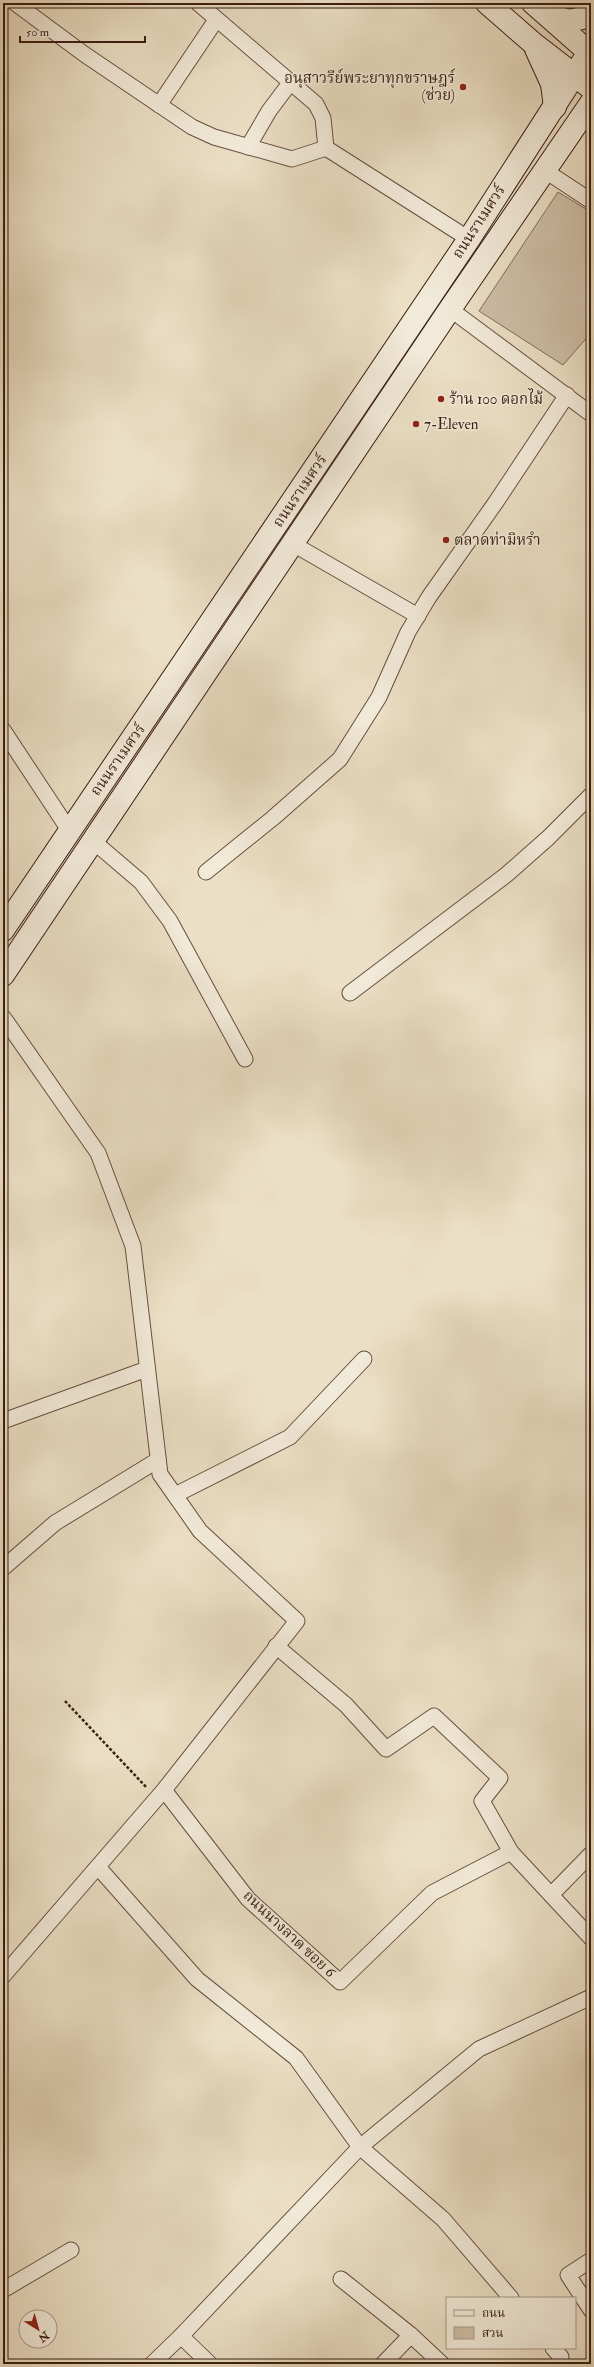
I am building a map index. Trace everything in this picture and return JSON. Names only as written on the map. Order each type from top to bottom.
[{"type":"main road","points":[[487,3],[534,44],[583,83]]},
{"type":"main road","points":[[540,9],[569,21],[591,16]]},
{"type":"main road","points":[[540,9],[590,52]]},
{"type":"main road","points":[[534,44],[550,78],[555,107]]},
{"type":"main road","name":"ถนนราเมศวร์","points":[[3,930],[469,239],[555,107],[583,83],[590,52]]},
{"type":"main road","name":"ถนนราเมศวร์","points":[[3,976],[450,309],[544,170],[591,104]]},
{"type":"street","points":[[15,3],[84,54],[192,128],[214,137],[292,159],[326,148]]},
{"type":"street","points":[[198,3],[216,20],[238,35],[290,83],[316,104],[323,118],[326,148]]},
{"type":"street","points":[[159,105],[216,20]]},
{"type":"street","points":[[248,147],[269,111],[290,83]]},
{"type":"street","points":[[326,148],[469,239]]},
{"type":"street","points":[[544,170],[591,201]]},
{"type":"street","points":[[450,309],[591,414]]},
{"type":"street","points":[[206,872],[274,818],[340,760],[379,697],[408,632],[567,395]]},
{"type":"street","points":[[292,544],[418,616]]},
{"type":"street","points":[[3,730],[69,830]]},
{"type":"street","points":[[350,993],[506,875],[548,838],[591,795]]},
{"type":"street","points":[[93,841],[141,882],[170,921],[245,1059]]},
{"type":"street","points":[[3,1017],[98,1153],[133,1246],[160,1474],[200,1531],[297,1621],[160,1794],[3,1976]]},
{"type":"street","points":[[175,1495],[290,1437],[364,1359]]},
{"type":"street","points":[[3,1421],[147,1369]]},
{"type":"street","points":[[3,1568],[55,1523],[158,1460]]},
{"type":"street","points":[[276,1646],[346,1705],[386,1749],[434,1716],[500,1778],[482,1801],[511,1852],[591,1938]]},
{"type":"street","name":"ถนนนางลาด ซอย 6","points":[[160,1794],[248,1899],[340,1982],[432,1893],[511,1852]]},
{"type":"street","points":[[551,1895],[591,1854]]},
{"type":"street","points":[[98,1867],[197,1979],[296,2058],[360,2147],[443,2219],[510,2297]]},
{"type":"street","points":[[152,2364],[181,2336],[360,2147],[479,2049],[591,1997]]},
{"type":"street","points":[[3,2290],[71,2250]]},
{"type":"street","points":[[591,2260],[568,2275],[591,2310]]},
{"type":"street","points":[[340,2279],[411,2335],[442,2364]]},
{"type":"street","points":[[383,2364],[411,2335]]},
{"type":"street","points":[[181,2336],[210,2364]]},
{"type":"path","points":[[65,1701],[160,1794]]},
{"type":"green space","points":[[558,192],[591,212],[591,333],[563,365],[479,311]]},
{"type":"place","name":"อนุสาวรีย์พระยาทุกขราษฎร์ (ช่วย)","points":[[463,87]]},
{"type":"place","name":"ร้าน 100 ดอกไม้","points":[[441,399]]},
{"type":"place","name":"7-Eleven","points":[[416,424]]},
{"type":"place","name":"ตลาดท่ามิหรำ","points":[[446,540]]}]
